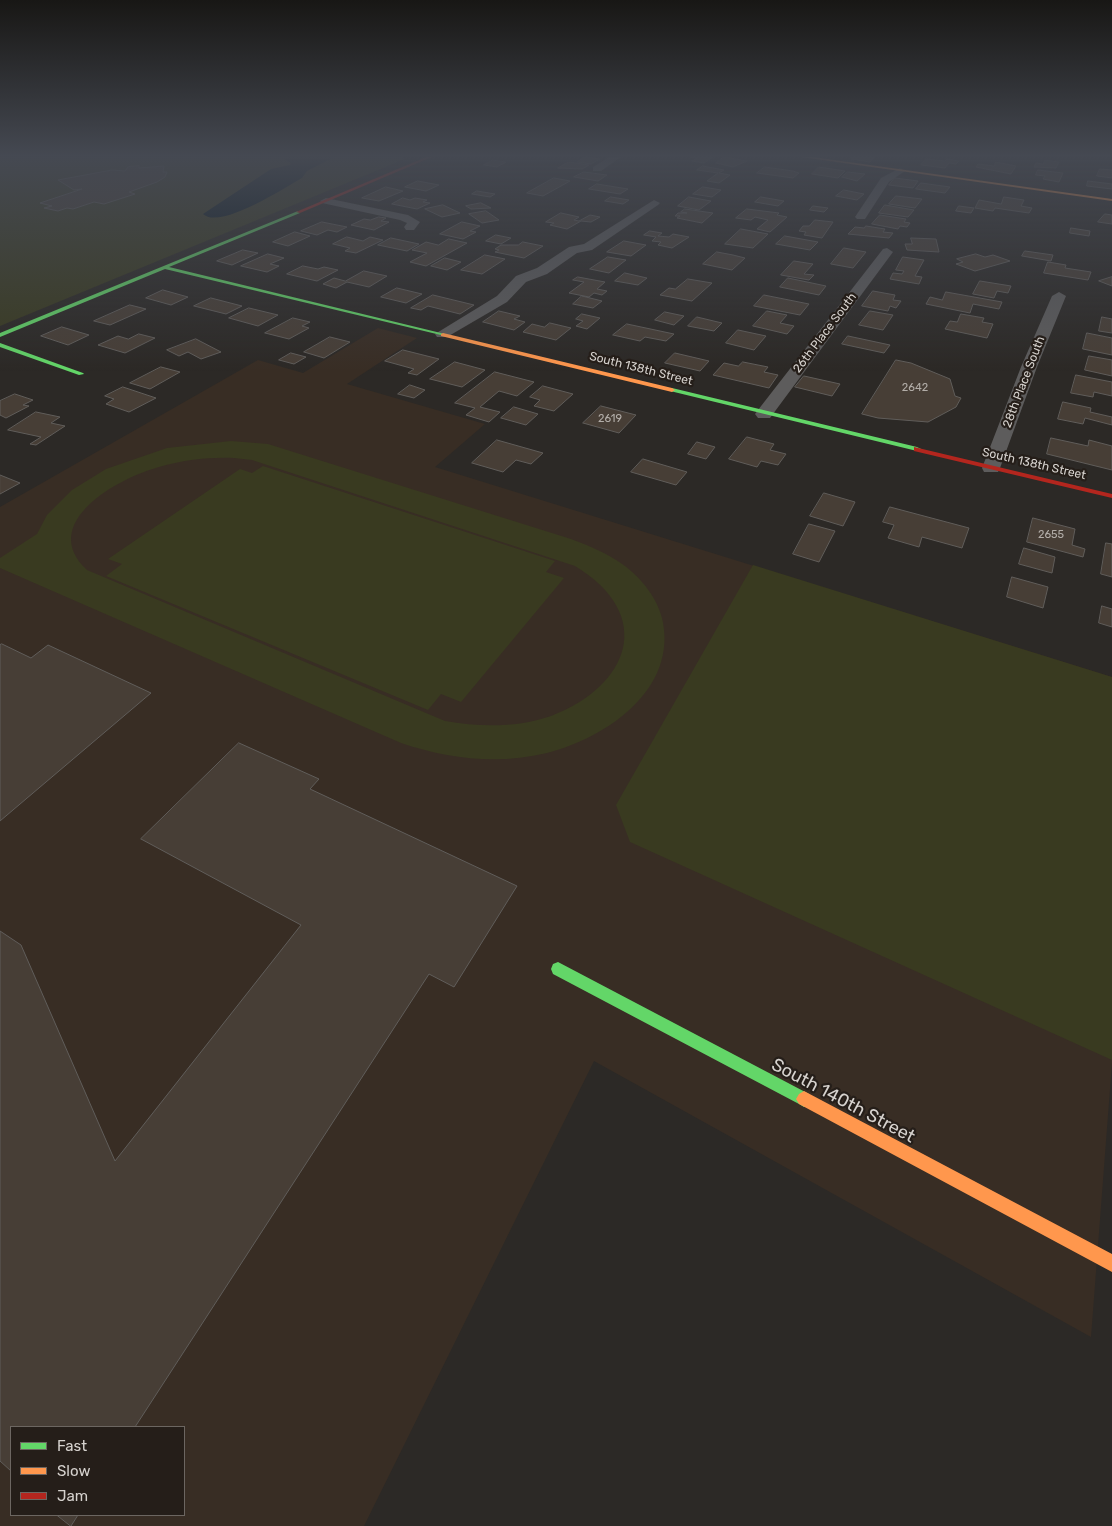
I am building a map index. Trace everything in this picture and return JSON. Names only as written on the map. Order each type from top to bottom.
[{"type":"street","points":[[0,335],[259,228]]},
{"type":"street","points":[[442,334],[502,299],[520,279],[542,271],[573,250],[588,247],[616,228]]},
{"type":"street","name":"26th Place South","points":[[764,414],[887,252]]},
{"type":"street","name":"South 138th Street","points":[[163,267],[764,414],[1112,496]]},
{"type":"street","name":"28th Place South","points":[[991,468],[1028,367],[1059,296]]},
{"type":"street","points":[[0,345],[81,374]]},
{"type":"street","name":"South 140th Street","points":[[558,969],[1112,1263]]},
{"type":"shaded area","points":[[378,328],[417,338],[347,384],[485,424],[435,467],[1112,677],[1112,1063],[1091,1337],[594,1061],[364,1526],[0,1526],[0,507],[258,360],[303,373]]},
{"type":"green space","points":[[0,228],[237,228],[0,326]]},
{"type":"green space","points":[[231,441],[268,444],[592,547],[625,566],[643,583],[653,596],[662,618],[664,644],[660,667],[649,688],[633,706],[614,722],[592,736],[570,746],[547,753],[510,759],[455,756],[419,749],[401,743],[0,568],[0,558],[37,534],[47,515],[72,490],[106,469],[167,448]],"holes":[[[224,458],[252,460],[575,566],[600,585],[617,606],[624,627],[623,648],[615,668],[599,687],[578,703],[551,716],[525,723],[498,725],[445,721],[87,570],[74,553],[71,536],[77,520],[89,505],[123,481],[159,467],[187,461]]]},
{"type":"green space","points":[[263,466],[555,561],[546,572],[564,578],[461,702],[441,694],[428,710],[106,576],[122,564],[108,559],[240,469],[252,473]]},
{"type":"green space","points":[[753,565],[1112,677],[1112,1060],[630,842],[616,805]]},
{"type":"building","points":[[308,228],[345,228],[337,232],[328,230],[317,235],[301,231]]},
{"type":"building","points":[[451,228],[476,228],[470,231],[476,232],[463,239],[440,234]]},
{"type":"building","points":[[758,228],[774,228],[770,232]]},
{"type":"building","points":[[801,228],[829,228],[822,238],[804,235],[806,232],[799,231]]},
{"type":"building","points":[[854,228],[880,228],[885,229],[883,232],[893,233],[889,238],[848,234]]},
{"type":"building","points":[[1071,228],[1090,231],[1089,236],[1070,233]]},
{"type":"building","points":[[741,229],[768,234],[753,248],[725,244]]},
{"type":"building","points":[[650,231],[662,233],[658,236],[669,237],[673,234],[689,237],[672,248],[658,245],[661,242],[652,241],[656,237],[644,235]]},
{"type":"building","points":[[295,232],[310,236],[288,246],[273,242]]},
{"type":"building","points":[[496,235],[511,238],[501,244],[486,241]]},
{"type":"building","points":[[785,236],[818,242],[810,250],[776,244]]},
{"type":"building","points":[[347,237],[363,241],[370,237],[383,240],[356,253],[345,251],[350,248],[333,244]]},
{"type":"building","points":[[391,238],[419,244],[407,251],[378,245]]},
{"type":"building","points":[[911,238],[936,239],[939,252],[907,250],[905,244],[912,244]]},
{"type":"building","points":[[449,239],[467,243],[426,266],[410,262],[427,253],[412,250],[426,242],[438,245]]},
{"type":"building","points":[[624,241],[646,245],[631,256],[607,252]]},
{"type":"building","points":[[523,242],[543,246],[524,258],[495,252],[499,250],[495,249],[501,245],[518,245]]},
{"type":"building","points":[[844,248],[866,252],[853,268],[831,264]]},
{"type":"building","points":[[243,250],[258,253],[232,265],[217,261]]},
{"type":"building","points":[[1025,251],[1053,255],[1051,261],[1022,256]]},
{"type":"building","points":[[717,252],[745,258],[732,270],[703,264]]},
{"type":"building","points":[[268,254],[284,258],[270,264],[279,266],[267,272],[241,266]]},
{"type":"building","points":[[976,254],[985,257],[993,255],[1010,261],[975,271],[956,264],[963,262],[957,259]]},
{"type":"building","points":[[485,255],[505,259],[482,274],[461,270]]},
{"type":"building","points":[[608,257],[626,260],[609,273],[590,269]]},
{"type":"building","points":[[903,257],[924,260],[915,276],[922,277],[919,284],[890,279],[893,273],[902,274],[904,271],[896,270]]},
{"type":"building","points":[[445,258],[461,262],[447,270],[431,266]]},
{"type":"building","points":[[794,261],[813,264],[804,274],[814,275],[809,280],[781,275]]},
{"type":"building","points":[[1048,262],[1066,265],[1065,268],[1091,272],[1088,280],[1044,273]]},
{"type":"building","points":[[303,266],[338,270],[317,281],[287,274]]},
{"type":"building","points":[[364,271],[387,276],[369,287],[347,282],[336,288],[323,284],[334,278],[345,281]]},
{"type":"building","points":[[625,273],[647,278],[638,285],[615,281]]},
{"type":"building","points":[[578,277],[605,282],[597,289],[607,291],[602,295],[594,293],[589,297],[569,293],[584,282],[573,280]]},
{"type":"building","points":[[1112,277],[1112,286],[1099,281]]},
{"type":"building","points":[[788,278],[826,286],[819,295],[780,287]]},
{"type":"building","points":[[688,279],[712,283],[692,301],[660,295],[669,288],[675,289]]},
{"type":"building","points":[[980,281],[1011,286],[1008,293],[997,291],[994,298],[973,294]]},
{"type":"building","points":[[397,288],[422,294],[406,303],[381,297]]},
{"type":"building","points":[[163,290],[188,297],[171,305],[146,298]]},
{"type":"building","points":[[873,291],[895,295],[893,300],[901,301],[896,308],[890,306],[888,311],[862,306]]},
{"type":"building","points":[[946,292],[1002,302],[999,309],[973,304],[970,313],[926,304],[930,297],[942,300]]},
{"type":"building","points":[[433,295],[474,305],[460,314],[428,306],[421,310],[411,308]]},
{"type":"building","points":[[764,295],[809,304],[800,315],[754,306]]},
{"type":"building","points":[[582,296],[602,301],[593,308],[573,304]]},
{"type":"building","points":[[211,298],[242,306],[226,314],[194,306]]},
{"type":"building","points":[[130,305],[146,309],[110,325],[94,321]]},
{"type":"building","points":[[249,308],[278,315],[258,326],[229,318]]},
{"type":"building","points":[[499,311],[520,316],[514,319],[525,322],[514,330],[483,322]]},
{"type":"building","points":[[767,311],[787,315],[780,323],[794,326],[787,334],[753,326]]},
{"type":"building","points":[[870,311],[893,315],[883,330],[859,325]]},
{"type":"building","points":[[665,312],[684,316],[674,325],[655,320]]},
{"type":"building","points":[[582,314],[600,318],[587,329],[576,326],[583,321],[576,319]]},
{"type":"building","points":[[961,314],[984,318],[982,322],[993,324],[987,338],[945,329],[950,321],[957,322]]},
{"type":"building","points":[[697,317],[722,323],[714,331],[688,326]]},
{"type":"building","points":[[1102,317],[1112,319],[1112,333],[1099,331]]},
{"type":"building","points":[[293,318],[310,322],[302,326],[309,328],[289,339],[265,333]]},
{"type":"building","points":[[550,323],[571,328],[556,340],[523,332],[532,324],[544,327]]},
{"type":"building","points":[[627,324],[674,334],[666,341],[645,337],[640,341],[613,335]]},
{"type":"building","points":[[62,327],[89,335],[68,345],[41,336]]},
{"type":"building","points":[[738,330],[766,336],[754,350],[726,343]]},
{"type":"building","points":[[1087,333],[1112,338],[1112,355],[1083,349]]},
{"type":"building","points":[[139,334],[155,338],[125,353],[98,345],[118,336],[128,339]]},
{"type":"building","points":[[848,336],[890,345],[884,353],[842,344]]},
{"type":"building","points":[[330,337],[350,342],[324,358],[304,352]]},
{"type":"building","points":[[196,339],[221,352],[201,359],[188,352],[179,356],[167,350]]},
{"type":"building","points":[[403,350],[439,359],[417,375],[408,373],[414,369],[385,361]]},
{"type":"building","points":[[291,353],[306,357],[294,364],[279,360]]},
{"type":"building","points":[[675,353],[709,361],[700,371],[665,363]]},
{"type":"building","points":[[1089,356],[1112,360],[1112,376],[1085,370]]},
{"type":"building","points":[[896,360],[911,363],[950,379],[955,396],[961,398],[956,407],[928,422],[878,418],[862,414]]},
{"type":"building","points":[[455,362],[485,370],[462,387],[430,379]]},
{"type":"building","points":[[743,362],[768,367],[764,372],[778,375],[769,388],[713,375],[724,363],[738,366]]},
{"type":"building","points":[[161,367],[180,372],[150,389],[130,383]]},
{"type":"building","points":[[495,372],[534,382],[517,396],[499,391],[480,407],[500,412],[489,422],[466,415],[475,408],[455,403]]},
{"type":"building","points":[[1076,375],[1112,382],[1112,396],[1094,392],[1093,397],[1071,393]]},
{"type":"building","points":[[804,376],[840,384],[832,396],[795,387]]},
{"type":"building","points":[[410,385],[425,390],[414,398],[398,394]]},
{"type":"building","points":[[543,386],[573,394],[554,411],[534,406],[540,400],[530,397]]},
{"type":"building","points":[[123,387],[156,398],[129,412],[106,404],[114,399],[105,396]]},
{"type":"building","points":[[15,394],[33,400],[23,405],[29,406],[6,418],[0,415],[0,401]]},
{"type":"building","points":[[1063,402],[1091,408],[1090,412],[1112,417],[1112,425],[1085,418],[1083,424],[1058,419]]},
{"type":"building","points":[[601,406],[636,415],[619,433],[583,423]]},
{"type":"building","points":[[514,407],[538,414],[526,425],[501,418]]},
{"type":"building","points":[[36,412],[60,417],[51,423],[65,426],[36,445],[30,444],[41,437],[8,430]]},
{"type":"building","points":[[747,437],[774,444],[770,450],[786,454],[778,465],[761,461],[757,467],[729,459]]},
{"type":"building","points":[[1051,438],[1088,446],[1089,440],[1112,446],[1112,470],[1047,454]]},
{"type":"building","points":[[497,440],[543,453],[531,464],[516,460],[503,472],[472,463]]},
{"type":"building","points":[[697,442],[715,447],[706,459],[688,454]]},
{"type":"building","points":[[643,459],[687,472],[676,485],[631,472]]},
{"type":"building","points":[[0,475],[20,483],[0,494]]},
{"type":"building","points":[[824,493],[855,502],[843,526],[810,516]]},
{"type":"building","points":[[890,507],[969,528],[962,548],[922,537],[919,547],[888,538],[894,525],[883,522]]},
{"type":"building","points":[[1033,518],[1075,529],[1072,545],[1085,549],[1083,557],[1027,542]]},
{"type":"building","points":[[809,524],[835,531],[819,562],[793,554]]},
{"type":"building","points":[[1106,543],[1112,544],[1112,577],[1101,574]]},
{"type":"building","points":[[1024,548],[1055,557],[1052,573],[1019,564]]},
{"type":"building","points":[[1012,577],[1048,587],[1043,608],[1007,597]]},
{"type":"building","points":[[1102,606],[1112,609],[1112,627],[1099,623]]},
{"type":"building","points":[[2,644],[31,658],[48,645],[151,693],[0,821],[0,645]]},
{"type":"building","points":[[239,743],[319,779],[310,789],[517,886],[454,987],[429,974],[136,1426],[10,1426],[10,1470],[0,1461],[0,931],[21,945],[115,1161],[301,925],[141,839]]},
{"type":"building","points":[[58,1516],[77,1516],[71,1526]]},
{"type":"traffic: fast","points":[[0,335],[259,228]]},
{"type":"traffic: fast","points":[[163,267],[443,335]]},
{"type":"traffic: fast","points":[[0,345],[81,374]]},
{"type":"traffic: fast","points":[[672,390],[917,449]]},
{"type":"traffic: fast","points":[[558,969],[804,1099]]},
{"type":"traffic: slow","points":[[443,335],[672,390]]},
{"type":"traffic: slow","points":[[804,1099],[1112,1263]]},
{"type":"traffic: jam","points":[[917,449],[1112,496]]}]
